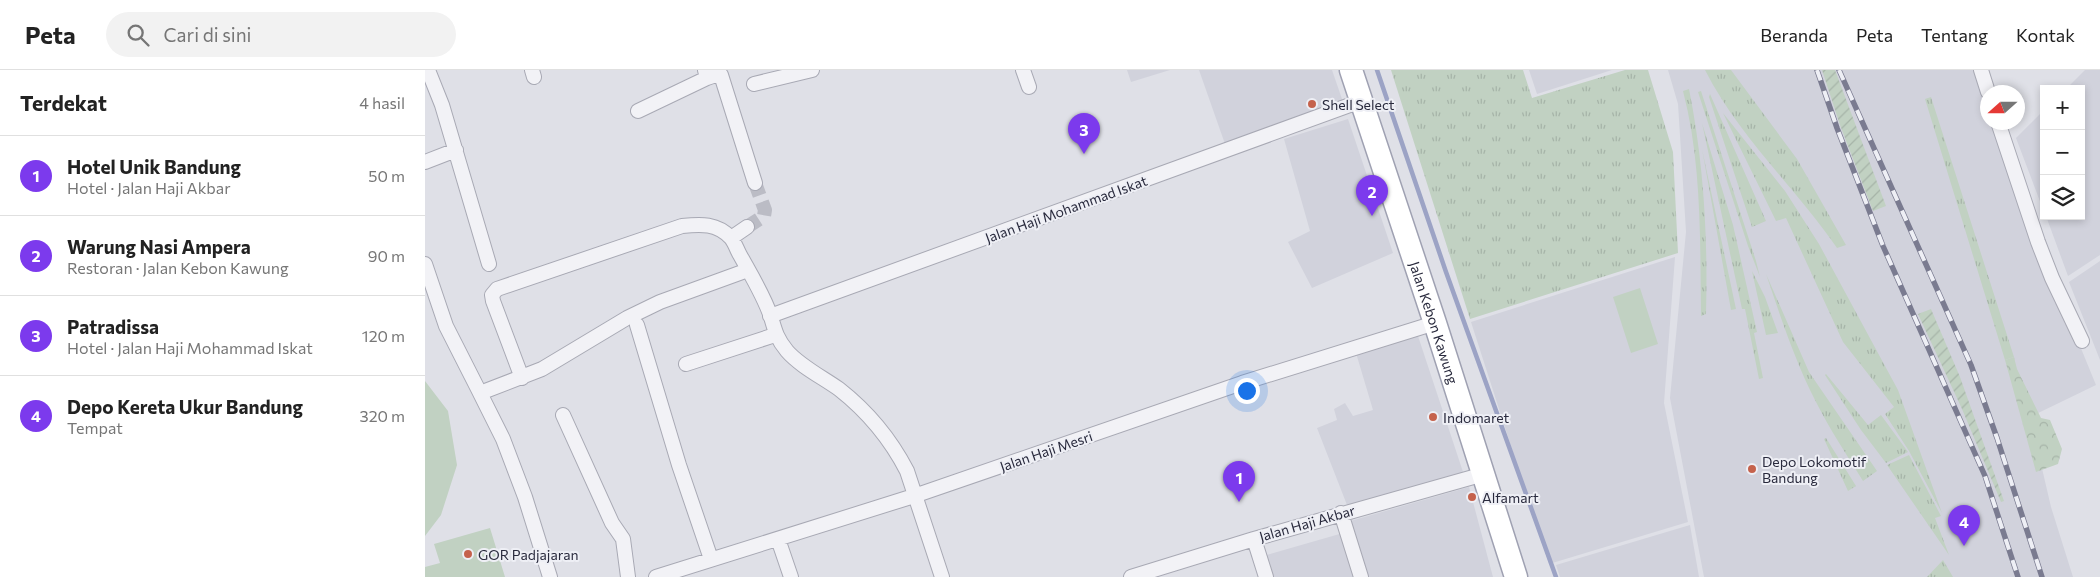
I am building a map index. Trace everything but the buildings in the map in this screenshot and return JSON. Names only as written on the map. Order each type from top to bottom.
[{"type":"main road","name":"Jalan Kebon Kawung","points":[[1351,70],[1435,323],[1516,577]]},
{"type":"street","points":[[428,70],[442,105],[489,264]]},
{"type":"street","points":[[754,84],[810,70]]},
{"type":"street","points":[[1023,70],[1029,87]]},
{"type":"street","points":[[1981,70],[1986,85]]},
{"type":"street","points":[[638,112],[706,74],[721,75],[755,183]]},
{"type":"street","name":"Jalan Haji Mohammad Iskat","points":[[771,316],[1361,101]]},
{"type":"street","points":[[2001,130],[2042,251],[2083,341]]},
{"type":"street","points":[[425,162],[456,150]]},
{"type":"street","points":[[522,378],[493,301],[492,295],[497,289],[682,226],[706,224],[717,228],[731,238],[771,316],[775,335],[794,358],[841,391],[884,434],[907,471],[942,577]]},
{"type":"street","points":[[731,238],[747,227]]},
{"type":"street","points":[[425,264],[447,326],[503,438],[525,496],[550,577]]},
{"type":"street","points":[[480,393],[542,369],[627,318],[660,302],[748,270]]},
{"type":"street","name":"Jalan Haji Mesri","points":[[656,577],[914,496],[1242,383],[1435,323]]},
{"type":"street","points":[[637,325],[679,466],[711,559]]},
{"type":"street","points":[[686,364],[775,335]]},
{"type":"street","points":[[563,415],[612,523],[623,539],[628,577]]},
{"type":"street","name":"Jalan Haji Akbar","points":[[1131,577],[1148,574],[1254,538],[1483,474]]},
{"type":"street","points":[[1341,513],[1361,577]]},
{"type":"street","points":[[1254,538],[1266,577]]},
{"type":"street","points":[[778,539],[791,577]]},
{"type":"shaded area","points":[[1127,70],[1170,70],[1131,82]]},
{"type":"shaded area","points":[[1199,70],[1332,70],[1343,102],[1225,144]]},
{"type":"shaded area","points":[[1529,70],[1612,70],[1537,94]]},
{"type":"shaded area","points":[[1668,70],[1981,70],[1985,85],[1980,85],[1980,130],[2000,130],[2053,280],[2096,385],[2030,417],[2051,507],[2073,577],[1704,577],[1670,398],[1686,232],[1678,104]]},
{"type":"shaded area","points":[[2085,70],[2100,70],[2100,255],[2068,276],[2047,220],[2085,220],[2085,85],[2070,85]]},
{"type":"shaded area","points":[[2040,114],[2040,201],[2016,138]]},
{"type":"shaded area","points":[[1348,119],[1393,253],[1312,288],[1288,242],[1310,231],[1284,139]]},
{"type":"shaded area","points":[[1675,257],[1664,403],[1688,522],[1549,564],[1471,322]]},
{"type":"shaded area","points":[[2100,261],[2100,360],[2069,282]]},
{"type":"shaded area","points":[[1417,333],[1464,475],[1347,505],[1317,428],[1337,420],[1334,409],[1345,403],[1353,416],[1373,410],[1356,353]]},
{"type":"shaded area","points":[[1469,487],[1493,577],[1367,577],[1347,522]]},
{"type":"shaded area","points":[[1690,525],[1699,577],[1560,577],[1556,565]]},
{"type":"shaded area","points":[[1343,533],[1358,577],[1269,577],[1263,556]]},
{"type":"green space","points":[[1391,70],[1523,70],[1532,98],[1625,70],[1648,70],[1673,152],[1678,253],[1470,319]]},
{"type":"green space","points":[[1705,70],[1731,70],[1797,159],[1846,245],[1837,248],[1734,118]]},
{"type":"green space","points":[[1822,70],[1835,70],[1886,206],[1873,211],[1840,125]]},
{"type":"green space","points":[[1689,89],[1698,145],[1704,202],[1706,314],[1701,316],[1697,174],[1694,146],[1683,91]]},
{"type":"green space","points":[[1701,91],[1760,277],[1748,246],[1698,92]]},
{"type":"green space","points":[[1710,94],[1766,221],[1752,227],[1709,97]]},
{"type":"green space","points":[[1931,97],[2014,357],[2005,360],[1925,99]]},
{"type":"green space","points":[[1723,113],[1785,191],[1819,244],[1898,390],[1942,513],[1909,451],[1885,414],[1894,407],[1843,342],[1786,218],[1776,221]]},
{"type":"green space","points":[[1702,123],[1733,225],[1757,332],[1754,333],[1763,378],[1759,379],[1745,309],[1742,309]]},
{"type":"green space","points":[[1702,149],[1736,309],[1731,310]]},
{"type":"green space","points":[[1752,271],[1765,297],[1778,333],[1766,335]]},
{"type":"green space","points":[[1766,274],[1809,372],[1877,471],[1863,481],[1808,387]]},
{"type":"green space","points":[[1640,288],[1658,344],[1631,353],[1613,297]]},
{"type":"green space","points":[[1931,309],[1960,377],[2004,501],[2001,502],[1962,409],[1918,314]]},
{"type":"green space","points":[[2014,357],[2017,369],[2041,418],[2050,420],[2062,449],[2058,464],[2036,472],[2005,360]]},
{"type":"green space","points":[[1826,374],[1868,425],[1881,415],[1908,452],[1886,463],[1861,430]]},
{"type":"green space","points":[[425,381],[448,411],[457,465],[441,515],[425,536]]},
{"type":"green space","points":[[1826,438],[1856,486],[1848,491],[1824,439]]},
{"type":"green space","points":[[1909,455],[1941,516],[1935,518],[1949,555],[1887,465]]},
{"type":"green space","name":"GOR Padjajaran","points":[[490,528],[505,577],[425,577],[425,567],[440,563],[434,544]]},
{"type":"green space","points":[[1943,560],[1953,577],[1927,577]]},
{"type":"waterway","points":[[1377,70],[1446,272],[1556,577]]},
{"type":"tunnel","points":[[747,227],[764,216],[765,210],[755,183]]},
{"type":"railway","points":[[1817,70],[1837,128],[1883,246],[1985,476],[2018,577]]},
{"type":"railway","points":[[1839,70],[1971,365],[2042,577]]},
{"type":"place","name":"Shell Select","points":[[1312,104]]},
{"type":"place","name":"Patradissa","points":[[1084,154]]},
{"type":"place","name":"Warung Nasi Ampera","points":[[1372,216]]},
{"type":"place","name":"Indomaret","points":[[1433,417]]},
{"type":"place","name":"Depo Lokomotif Bandung","points":[[1752,469]]},
{"type":"place","name":"Alfamart","points":[[1472,497]]},
{"type":"place","name":"Hotel Unik Bandung","points":[[1239,502]]},
{"type":"place","name":"Depo Kereta Ukur Bandung","points":[[1964,546]]},
{"type":"place","name":"GOR Padjajaran","points":[[468,554]]}]
